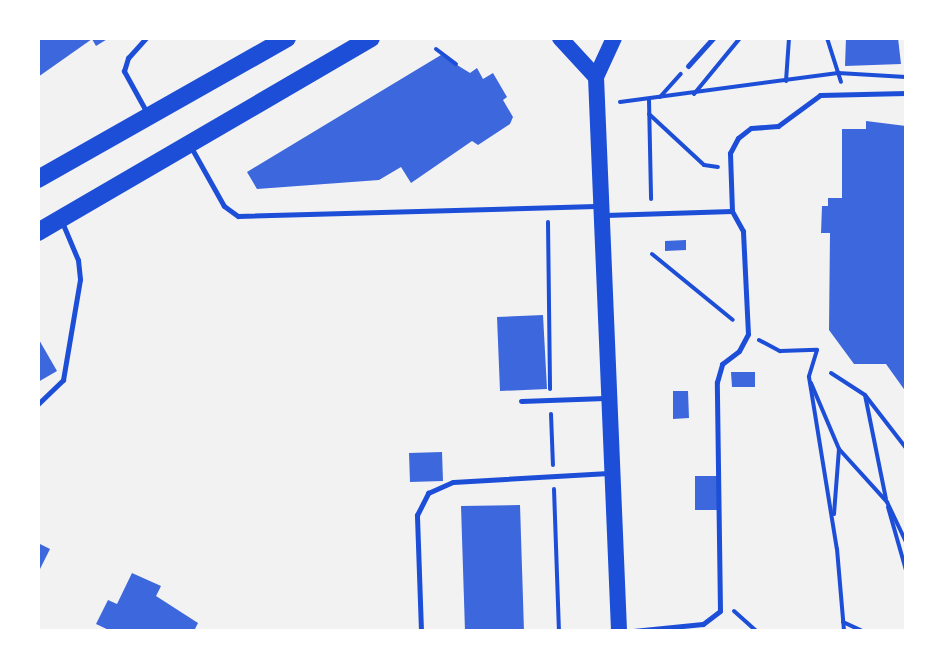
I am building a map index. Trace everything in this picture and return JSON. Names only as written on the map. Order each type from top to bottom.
[{"type":"main road","points":[[38,179],[287,38]]},
{"type":"main road","points":[[38,232],[371,38]]},
{"type":"main road","points":[[560,38],[596,77]]},
{"type":"main road","points":[[614,38],[596,77],[606,398],[619,631]]},
{"type":"lane","points":[[146,38],[128,58],[124,71],[148,115]]},
{"type":"lane","points":[[688,66],[713,38]]},
{"type":"lane","points":[[633,631],[703,624],[713,620],[721,600],[717,382],[722,364],[739,351],[748,334],[743,231],[732,211],[730,153],[738,138],[751,128],[778,126],[820,95],[844,92],[906,93]]},
{"type":"lane","points":[[189,145],[224,206],[238,216],[547,209],[651,214],[732,211]]},
{"type":"lane","points":[[38,404],[63,380],[80,279],[78,260],[61,219]]},
{"type":"lane","points":[[521,401],[606,398]]},
{"type":"lane","points":[[421,631],[417,515],[428,493],[453,482],[610,473]]},
{"type":"path","points":[[694,94],[740,38]]},
{"type":"path","points":[[786,81],[789,38]]},
{"type":"path","points":[[827,38],[844,92]]},
{"type":"path","points":[[436,49],[456,64]]},
{"type":"path","points":[[660,98],[688,66]]},
{"type":"path","points":[[620,102],[838,73],[906,77]]},
{"type":"path","points":[[649,99],[651,214]]},
{"type":"path","points":[[649,114],[704,165],[732,169]]},
{"type":"path","points":[[547,209],[559,631]]},
{"type":"path","points":[[652,254],[748,334],[780,351],[817,350],[809,377],[833,523],[844,631]]},
{"type":"path","points":[[831,373],[865,395],[906,448]]},
{"type":"path","points":[[809,377],[839,449],[887,502],[906,542]]},
{"type":"path","points":[[865,395],[887,502],[906,570]]},
{"type":"path","points":[[833,523],[839,449]]},
{"type":"path","points":[[721,600],[756,631]]},
{"type":"path","points":[[843,622],[862,631]]},
{"type":"building","points":[[38,38],[109,38],[96,46],[92,39],[38,77]]},
{"type":"building","points":[[846,38],[898,38],[901,64],[845,66]]},
{"type":"building","points":[[441,55],[470,73],[477,68],[483,79],[493,73],[507,97],[503,100],[513,117],[510,124],[478,145],[472,141],[411,183],[401,167],[379,180],[257,189],[247,172]]},
{"type":"building","points":[[866,121],[906,126],[906,392],[886,364],[854,364],[829,330],[830,233],[821,233],[822,206],[828,206],[828,198],[842,198],[842,129],[866,129]]},
{"type":"building","points":[[686,240],[686,250],[665,251],[665,241]]},
{"type":"building","points":[[543,315],[547,389],[500,391],[497,317]]},
{"type":"building","points":[[38,338],[57,371],[38,382]]},
{"type":"building","points":[[731,372],[755,372],[755,387],[732,387]]},
{"type":"building","points":[[673,391],[688,391],[689,418],[673,419]]},
{"type":"building","points":[[442,452],[443,481],[410,482],[409,453]]},
{"type":"building","points":[[695,476],[717,476],[717,510],[695,510]]},
{"type":"building","points":[[520,505],[524,631],[465,631],[461,506]]},
{"type":"building","points":[[38,543],[50,549],[38,573]]},
{"type":"building","points":[[132,573],[161,586],[156,596],[198,623],[194,631],[111,631],[96,624],[108,600],[117,604]]}]
